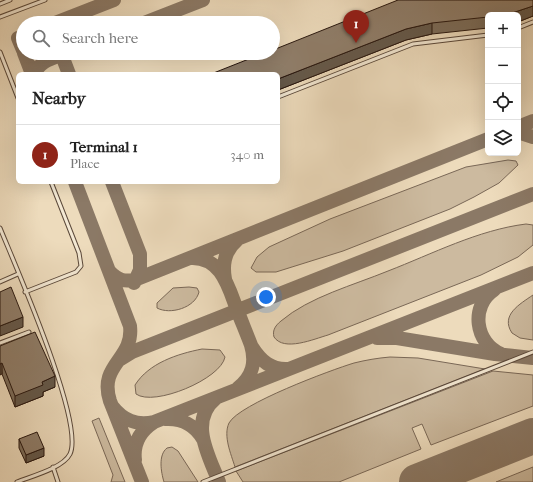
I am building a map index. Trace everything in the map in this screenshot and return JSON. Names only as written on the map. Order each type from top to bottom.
[{"type":"lane","points":[[0,4],[10,0]]},
{"type":"lane","points":[[0,18],[45,0]]},
{"type":"lane","points":[[521,27],[533,22]]},
{"type":"lane","points":[[280,96],[413,44],[485,35]]},
{"type":"lane","points":[[0,52],[16,93]]},
{"type":"lane","points":[[25,292],[76,272],[80,266],[79,253],[52,184]]},
{"type":"lane","points":[[0,228],[57,372],[70,429],[71,452],[64,461],[54,467],[17,482]]},
{"type":"lane","points":[[0,282],[18,274]]},
{"type":"lane","points":[[0,343],[29,332]]},
{"type":"lane","points":[[203,482],[533,352]]},
{"type":"lane","points":[[54,467],[58,482]]},
{"type":"shaded area","points":[[508,160],[516,161],[518,165],[499,183],[450,209],[343,251],[276,272],[256,272],[251,268],[257,257],[269,247],[330,219],[466,167]]},
{"type":"shaded area","points":[[526,224],[533,225],[533,245],[518,257],[481,275],[315,339],[300,343],[285,344],[274,337],[274,330],[279,323],[292,313],[318,298],[456,243],[490,231]]},
{"type":"shaded area","points":[[173,288],[197,288],[199,292],[197,298],[187,306],[181,309],[168,311],[157,308],[157,303]]},
{"type":"shaded area","points":[[533,295],[533,340],[520,338],[512,333],[508,321],[510,315],[517,306]]},
{"type":"shaded area","points":[[202,349],[220,350],[225,357],[221,365],[212,374],[186,389],[171,394],[157,397],[145,397],[136,394],[135,385],[141,377],[156,365],[174,357]]},
{"type":"shaded area","points":[[390,357],[418,358],[485,369],[235,467],[228,445],[227,428],[229,423],[236,415],[287,388],[326,373],[354,363]]},
{"type":"shaded area","points":[[493,371],[533,375],[533,406],[431,445],[422,424],[412,428],[421,449],[339,482],[243,482],[236,471]]},
{"type":"shaded area","points":[[99,418],[125,482],[111,482],[113,475],[92,421]]},
{"type":"shaded area","points":[[172,447],[178,451],[198,482],[164,482],[161,469],[161,459],[164,451],[167,448]]},
{"type":"shaded area","points":[[533,467],[533,482],[496,482]]},
{"type":"building","points":[[398,0],[533,0],[533,6],[515,12],[485,12],[485,17],[432,23],[406,29],[280,78],[280,72],[216,72],[246,60],[280,60],[280,47]]},
{"type":"building","points":[[11,287],[23,317],[0,326],[0,292]]},
{"type":"building","points":[[35,332],[55,376],[42,382],[43,385],[15,396],[2,363],[0,364],[0,346]]},
{"type":"building","points":[[37,432],[44,448],[26,455],[19,439]]},
{"type":"taxiway","points":[[73,16],[114,0]]},
{"type":"taxiway","points":[[162,16],[203,0]]},
{"type":"taxiway","points":[[27,60],[31,72]]},
{"type":"taxiway","points":[[36,72],[40,66],[49,60]]},
{"type":"taxiway","points":[[64,60],[68,72]]},
{"type":"taxiway","points":[[521,126],[533,121]]},
{"type":"taxiway","points":[[521,133],[533,137]]},
{"type":"taxiway","points":[[110,272],[122,280],[137,279],[485,140]]},
{"type":"taxiway","points":[[76,184],[130,326],[130,337],[127,347],[112,370],[109,378],[108,389],[110,401],[142,482]]},
{"type":"taxiway","points":[[113,184],[140,254],[140,270],[134,283]]},
{"type":"taxiway","points":[[119,360],[132,352],[533,194]]},
{"type":"taxiway","points":[[225,279],[225,257],[237,240]]},
{"type":"taxiway","points":[[190,258],[209,262],[216,267],[226,281],[251,345],[253,357],[252,368],[247,379],[238,388]]},
{"type":"taxiway","points":[[112,406],[116,411],[130,421],[141,423],[154,422],[533,273]]},
{"type":"taxiway","points":[[494,290],[486,297],[481,305],[479,324],[481,333],[486,342],[492,349],[501,354]]},
{"type":"taxiway","points":[[377,338],[397,338],[495,354],[533,358]]},
{"type":"taxiway","points":[[252,347],[267,364],[276,368],[288,369]]},
{"type":"taxiway","points":[[216,398],[208,407],[203,417],[202,428],[206,450],[219,482]]},
{"type":"taxiway","points":[[165,419],[187,423],[192,426],[203,439]]},
{"type":"taxiway","points":[[135,460],[135,449],[138,438],[145,429],[154,422]]},
{"type":"runway","points":[[417,482],[533,436]]},
{"type":"place","name":"Terminal 1","points":[[356,43]]}]
